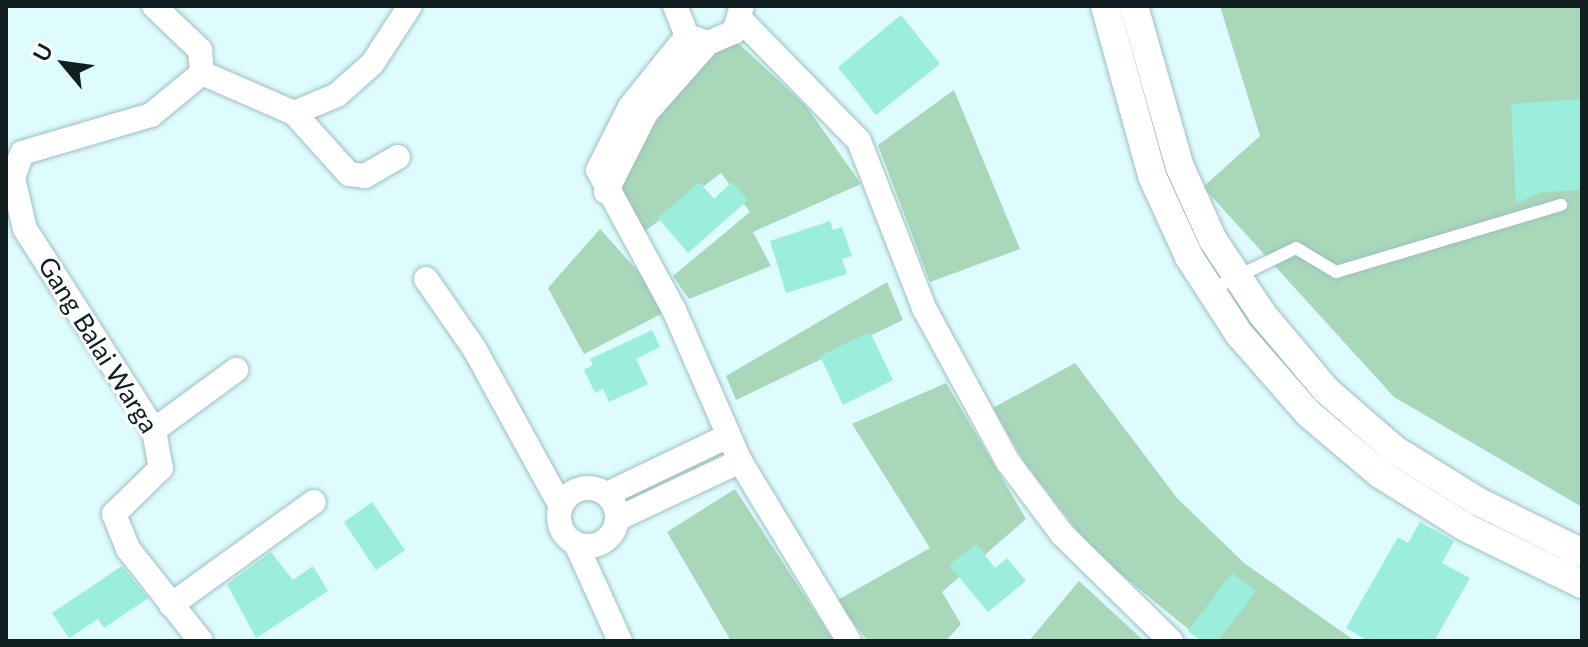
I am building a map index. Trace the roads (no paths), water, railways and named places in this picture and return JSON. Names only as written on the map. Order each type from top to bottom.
[{"type":"street","points":[[154,6],[200,50],[202,73],[294,113],[349,174],[365,176],[398,157]]},
{"type":"street","points":[[294,113],[337,95],[372,64],[410,6]]},
{"type":"street","points":[[675,6],[698,39]]},
{"type":"street","points":[[1105,6],[1152,176],[1210,290],[1239,334],[1308,413],[1380,474],[1465,527],[1582,584]]},
{"type":"street","points":[[1134,6],[1180,167],[1237,276],[1326,390],[1395,450],[1477,501],[1582,553]]},
{"type":"street","points":[[849,641],[740,461],[674,310],[606,192],[646,113],[698,39],[734,32],[741,13],[859,141],[930,320],[1008,462],[1062,534],[1171,641]]},
{"type":"street","name":"Gang Balai Warga","points":[[201,641],[128,549],[114,514],[161,468],[154,430],[25,229],[13,178],[14,144],[151,115],[202,73]]},
{"type":"street","points":[[426,279],[474,348],[561,506],[561,528],[576,544],[620,641]]},
{"type":"street","points":[[154,430],[236,370]]},
{"type":"street","points":[[561,506],[581,488],[607,494],[728,436]]},
{"type":"street","points":[[576,544],[603,542],[617,519],[740,461]]},
{"type":"street","points":[[607,494],[617,519]]},
{"type":"street","points":[[171,605],[314,502]]},
{"type":"lane","points":[[1210,290],[1296,248],[1336,272],[1561,205]]}]
